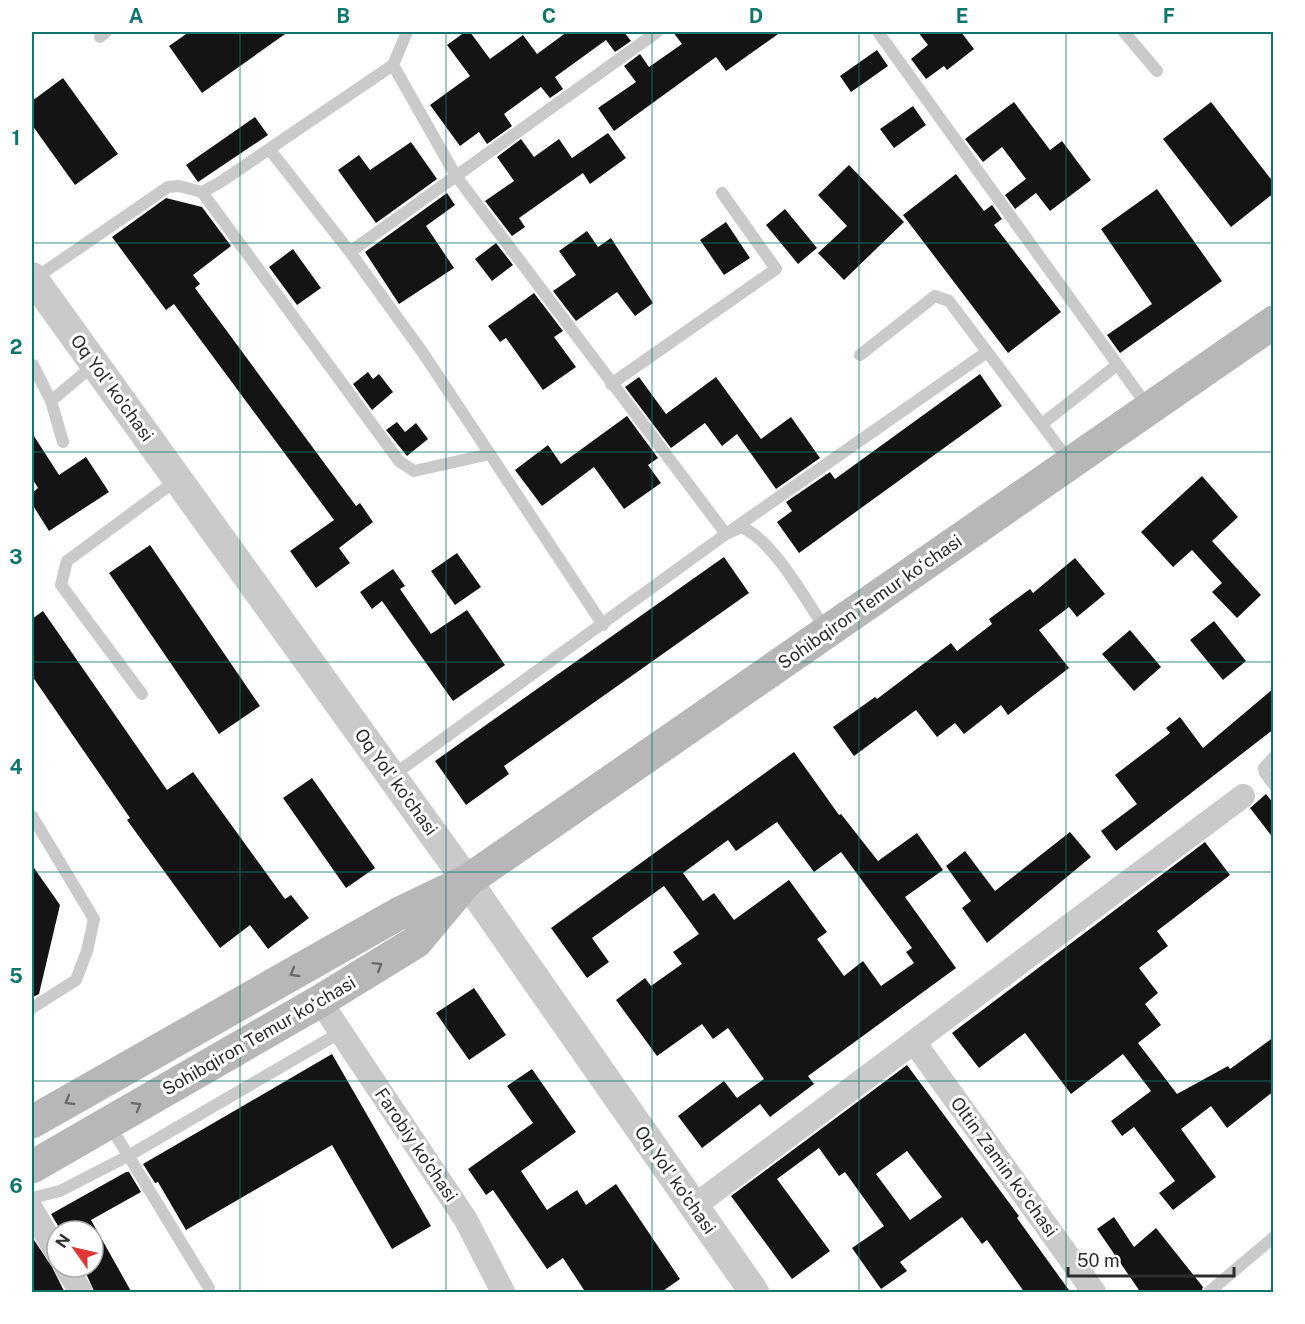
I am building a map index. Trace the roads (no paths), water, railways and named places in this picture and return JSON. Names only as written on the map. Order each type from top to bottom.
[{"type":"main road","name":"Sohibqiron Temur koʻchasi","points":[[32,1122],[398,914],[467,881],[1274,322]]},
{"type":"main road","name":"Sohibqiron Temur koʻchasi","points":[[32,1167],[320,1001],[416,942],[467,881]]},
{"type":"street","name":"Oq Yol' ko'chasi","points":[[32,278],[467,881],[754,1293]]},
{"type":"street","points":[[693,1207],[1243,796]]},
{"type":"street","name":"Farobiy ko'chasi","points":[[320,1001],[466,1220],[504,1293]]},
{"type":"street","name":"Oltin Zamin koʻchasi","points":[[914,1042],[1094,1293]]},
{"type":"street","points":[[32,1210],[45,1232]]},
{"type":"street","points":[[73,1279],[81,1293]]},
{"type":"lane","points":[[202,192],[270,150],[393,65],[406,32]]},
{"type":"lane","points":[[350,252],[657,32]]},
{"type":"lane","points":[[878,32],[1149,408]]},
{"type":"lane","points":[[1124,32],[1157,71]]},
{"type":"lane","points":[[393,65],[456,176],[726,534]]},
{"type":"lane","points":[[270,150],[350,252],[423,353],[603,625]]},
{"type":"lane","points":[[32,278],[168,187],[179,186],[202,192],[399,460],[414,471],[490,454]]},
{"type":"lane","points":[[611,384],[776,269],[722,193]]},
{"type":"lane","points":[[860,355],[935,296],[949,301],[1071,463]]},
{"type":"lane","points":[[391,776],[726,534],[987,352]]},
{"type":"lane","points":[[51,401],[95,364]]},
{"type":"lane","points":[[33,365],[51,401],[63,442]]},
{"type":"lane","points":[[1042,424],[1117,365]]},
{"type":"lane","points":[[142,694],[61,585],[67,561],[178,479]]},
{"type":"lane","points":[[726,534],[741,527],[753,532],[766,544],[827,632]]},
{"type":"lane","points":[[1274,757],[1264,768],[1265,773],[1274,784]]},
{"type":"lane","points":[[32,816],[94,919],[87,951],[76,980],[32,1008]]},
{"type":"lane","points":[[32,1198],[60,1191],[128,1156],[341,1032]]},
{"type":"lane","points":[[108,1123],[209,1288]]},
{"type":"lane","points":[[1209,1293],[1274,1237]]}]
